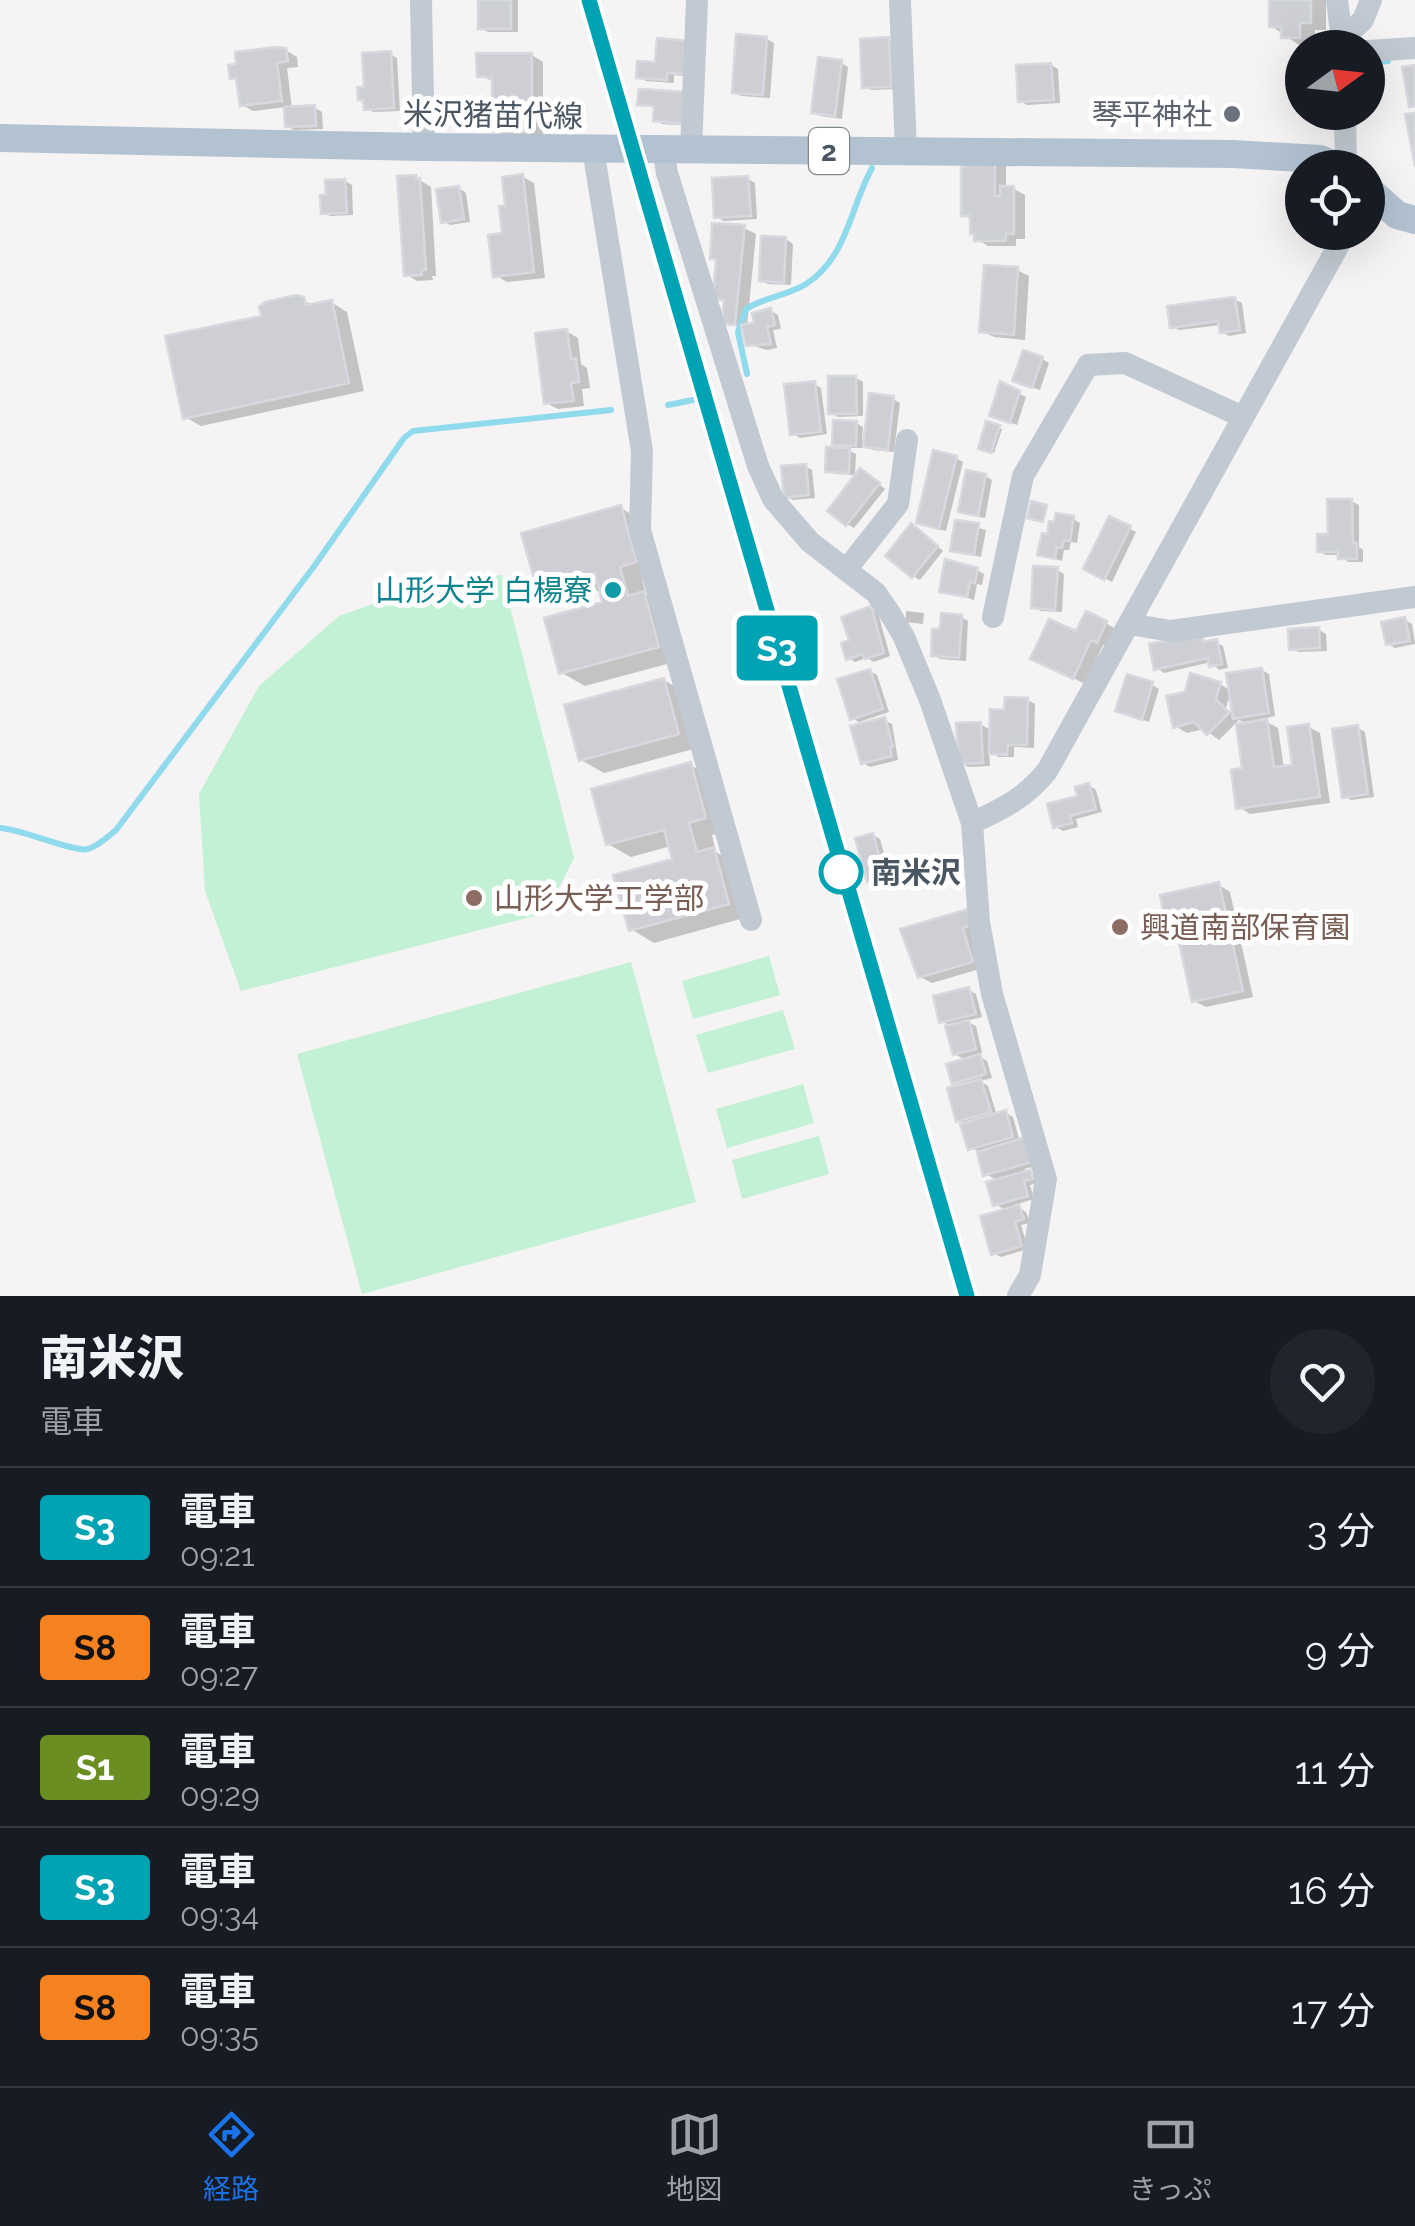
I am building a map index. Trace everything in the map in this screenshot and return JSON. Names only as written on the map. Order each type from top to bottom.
[{"type":"main road","name":"米沢猪苗代線","points":[[0,138],[424,147],[1285,156]]},
{"type":"main road","points":[[1385,205],[1397,215],[1415,220]]},
{"type":"street","points":[[422,0],[424,147]]},
{"type":"street","points":[[697,0],[677,149],[667,173],[758,466],[773,499],[810,542],[876,593],[904,637],[972,822],[978,922],[992,994],[1046,1179],[1030,1276],[1018,1296]]},
{"type":"street","points":[[900,0],[906,152]]},
{"type":"street","points":[[1337,0],[1341,30]]},
{"type":"street","points":[[1355,30],[1364,20],[1371,0]]},
{"type":"street","points":[[1385,50],[1415,48]]},
{"type":"street","points":[[593,148],[642,451],[640,530],[751,920]]},
{"type":"street","points":[[972,822],[1008,807],[1047,771],[1336,250]]},
{"type":"street","points":[[993,617],[1023,476],[1088,365],[1125,363],[1243,417]]},
{"type":"street","points":[[846,570],[898,504],[908,440]]},
{"type":"street","points":[[1129,624],[1171,631],[1415,598]]},
{"type":"green space","points":[[502,575],[574,858],[546,913],[241,991],[205,891],[199,794],[259,686],[339,616],[425,585]]},
{"type":"green space","points":[[769,956],[780,995],[693,1019],[682,981]]},
{"type":"green space","points":[[631,962],[696,1202],[362,1294],[297,1054]]},
{"type":"green space","points":[[783,1010],[795,1049],[708,1073],[696,1035]]},
{"type":"green space","points":[[803,1084],[814,1123],[727,1148],[716,1109]]},
{"type":"green space","points":[[819,1136],[829,1174],[742,1199],[732,1160]]},
{"type":"building","points":[[478,0],[511,0],[511,29],[478,29]]},
{"type":"building","points":[[1269,0],[1311,0],[1311,23],[1300,23],[1300,30],[1285,30],[1285,38],[1281,38],[1281,27],[1269,27]]},
{"type":"building","points":[[736,34],[767,37],[763,95],[732,93]]},
{"type":"building","points":[[889,37],[891,87],[862,88],[860,39]]},
{"type":"building","points":[[657,38],[689,41],[687,74],[667,73],[667,80],[636,78],[637,61],[655,62]]},
{"type":"building","points":[[286,48],[288,61],[277,63],[282,101],[240,106],[236,78],[230,79],[228,65],[236,64],[235,52]]},
{"type":"building","points":[[391,51],[394,108],[364,110],[357,87],[364,87],[362,53]]},
{"type":"building","points":[[476,53],[532,53],[532,132],[492,132],[492,77],[477,77]]},
{"type":"building","points":[[818,57],[842,60],[835,116],[811,113]]},
{"type":"building","points":[[1051,63],[1054,100],[1018,102],[1016,65]]},
{"type":"building","points":[[1415,65],[1415,106],[1409,107],[1402,67]]},
{"type":"building","points":[[639,89],[687,92],[684,124],[653,121],[654,106],[637,105]]},
{"type":"building","points":[[315,105],[316,126],[285,127],[284,107]]},
{"type":"building","points":[[1415,113],[1415,166],[1405,114]]},
{"type":"building","points":[[965,157],[995,157],[995,196],[1000,196],[1000,186],[1014,186],[1014,234],[1006,234],[1006,241],[974,241],[970,216],[961,216],[961,167],[965,167]]},
{"type":"building","points":[[523,174],[534,272],[493,277],[488,235],[502,233],[502,177]]},
{"type":"building","points":[[416,175],[416,179],[420,178],[426,270],[422,270],[422,275],[404,276],[397,176]]},
{"type":"building","points":[[748,176],[751,216],[714,218],[712,178]]},
{"type":"building","points":[[345,179],[347,213],[321,214],[320,195],[326,195],[325,180]]},
{"type":"building","points":[[459,186],[464,219],[441,223],[436,189]]},
{"type":"building","points":[[712,223],[745,225],[735,325],[722,324],[724,300],[713,299],[716,259],[710,259]]},
{"type":"building","points":[[761,236],[786,237],[784,283],[759,281]]},
{"type":"building","points":[[984,265],[1018,267],[1014,335],[979,332]]},
{"type":"building","points":[[304,297],[306,305],[332,300],[349,383],[183,419],[165,336],[261,316],[259,307],[265,302]]},
{"type":"building","points":[[1235,297],[1240,330],[1220,333],[1218,321],[1170,328],[1167,306]]},
{"type":"building","points":[[771,308],[775,325],[767,327],[771,344],[746,346],[741,325],[754,322],[752,313]]},
{"type":"building","points":[[567,329],[579,382],[571,383],[574,401],[544,404],[535,333]]},
{"type":"building","points":[[1023,350],[1043,357],[1032,388],[1012,381]]},
{"type":"building","points":[[828,376],[856,376],[857,414],[828,414]]},
{"type":"building","points":[[815,381],[821,432],[790,435],[784,384]]},
{"type":"building","points":[[1000,381],[1020,391],[1010,423],[989,416]]},
{"type":"building","points":[[869,393],[894,396],[888,450],[863,447]]},
{"type":"building","points":[[833,420],[857,421],[856,446],[832,445]]},
{"type":"building","points":[[986,421],[1000,425],[991,453],[978,449]]},
{"type":"building","points":[[826,447],[850,448],[849,473],[825,472]]},
{"type":"building","points":[[933,450],[957,456],[939,529],[916,523]]},
{"type":"building","points":[[806,464],[809,495],[784,498],[781,466]]},
{"type":"building","points":[[860,468],[880,483],[846,526],[827,511]]},
{"type":"building","points":[[966,470],[986,474],[978,516],[958,512]]},
{"type":"building","points":[[1327,499],[1352,499],[1357,559],[1338,559],[1338,552],[1317,552],[1317,534],[1328,534]]},
{"type":"building","points":[[1031,501],[1047,505],[1043,522],[1027,518]]},
{"type":"building","name":"山形大学 白楊寮","points":[[621,505],[637,562],[620,567],[628,596],[644,591],[659,647],[559,674],[544,618],[602,602],[595,573],[537,589],[521,533]]},
{"type":"building","points":[[1056,513],[1074,516],[1070,541],[1064,540],[1062,548],[1057,547],[1055,559],[1037,555],[1042,533],[1047,534],[1049,521],[1054,522]]},
{"type":"building","points":[[1109,516],[1131,526],[1104,580],[1083,569]]},
{"type":"building","points":[[955,520],[979,523],[974,555],[950,551]]},
{"type":"building","points":[[911,523],[938,546],[912,578],[885,556]]},
{"type":"building","points":[[945,559],[978,568],[967,597],[939,592]]},
{"type":"building","points":[[1033,566],[1058,567],[1055,610],[1031,608]]},
{"type":"building","points":[[871,606],[884,653],[865,659],[862,654],[846,660],[841,643],[849,640],[841,617]]},
{"type":"building","points":[[1086,611],[1107,621],[1097,643],[1091,640],[1073,679],[1030,659],[1049,619],[1076,631]]},
{"type":"building","points":[[941,613],[962,615],[959,658],[931,656],[932,629],[940,629]]},
{"type":"building","points":[[1405,617],[1410,641],[1386,645],[1381,622]]},
{"type":"building","points":[[1319,627],[1320,648],[1289,650],[1288,629]]},
{"type":"building","points":[[1201,633],[1203,642],[1217,639],[1222,664],[1209,667],[1208,658],[1154,670],[1149,644]]},
{"type":"building","points":[[1262,668],[1269,713],[1233,719],[1226,673]]},
{"type":"building","points":[[870,669],[883,709],[850,720],[837,679]]},
{"type":"building","points":[[1190,673],[1221,682],[1216,699],[1229,713],[1207,735],[1194,722],[1173,728],[1166,696],[1185,692]]},
{"type":"building","points":[[1127,674],[1153,682],[1142,720],[1115,711]]},
{"type":"building","name":"山形大学 白楊寮","points":[[664,678],[679,734],[579,761],[564,705]]},
{"type":"building","points":[[1005,697],[1028,698],[1027,745],[1008,745],[1007,755],[989,754],[990,709],[1004,710]]},
{"type":"building","points":[[885,717],[892,756],[861,764],[850,726]]},
{"type":"building","points":[[1267,719],[1274,767],[1292,765],[1287,727],[1309,724],[1320,797],[1236,809],[1231,770],[1242,768],[1236,724]]},
{"type":"building","points":[[981,722],[983,763],[959,764],[956,723]]},
{"type":"building","points":[[1358,725],[1368,794],[1342,798],[1332,729]]},
{"type":"building","points":[[691,762],[706,818],[689,823],[697,852],[714,847],[729,904],[629,931],[613,875],[672,859],[664,830],[606,845],[591,789]]},
{"type":"building","points":[[1089,783],[1096,809],[1070,816],[1072,823],[1053,828],[1047,804],[1077,796],[1075,787]]},
{"type":"building","points":[[873,833],[885,877],[867,882],[855,838]]},
{"type":"building","points":[[1219,882],[1243,991],[1192,1002],[1177,933],[1168,935],[1160,895]]},
{"type":"building","points":[[968,909],[972,925],[963,928],[973,962],[918,978],[900,929]]},
{"type":"building","points":[[969,987],[976,1014],[939,1023],[933,996]]},
{"type":"building","points":[[969,1020],[976,1049],[953,1055],[945,1026]]},
{"type":"building","points":[[980,1054],[986,1074],[952,1084],[946,1064]]},
{"type":"building","points":[[981,1079],[991,1112],[956,1122],[947,1088]]},
{"type":"building","points":[[1006,1110],[1013,1137],[968,1150],[960,1124]]},
{"type":"building","points":[[1025,1137],[1032,1162],[983,1176],[977,1152]]},
{"type":"building","points":[[1030,1170],[1033,1179],[1024,1181],[1028,1196],[993,1206],[986,1182]]},
{"type":"building","points":[[1019,1205],[1024,1219],[1015,1222],[1022,1246],[991,1255],[980,1216]]},
{"type":"waterway","points":[[747,374],[738,332],[746,309],[799,288],[831,261],[872,168]]},
{"type":"waterway","points":[[668,405],[693,400]]},
{"type":"waterway","points":[[0,828],[81,849],[95,846],[116,830],[315,565],[404,438],[413,431],[611,410]]},
{"type":"railway","points":[[589,0],[967,1296]]},
{"type":"train","name":"S3","points":[[589,0],[967,1296]]},
{"type":"place","name":"琴平神社","points":[[1232,114]]},
{"type":"place","name":"山形大学 白楊寮","points":[[613,590]]},
{"type":"place","name":"南米沢","points":[[841,872]]},
{"type":"place","name":"山形大学工学部","points":[[474,898]]},
{"type":"place","name":"興道南部保育園","points":[[1120,927]]}]
